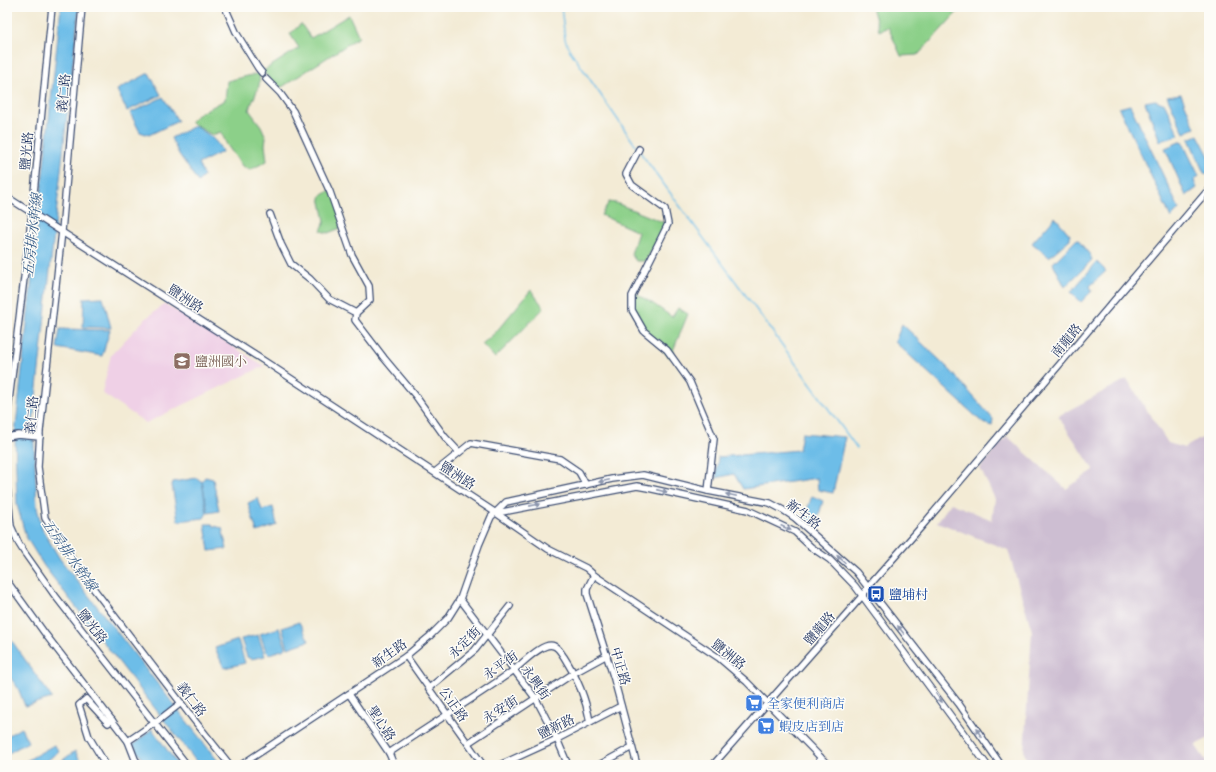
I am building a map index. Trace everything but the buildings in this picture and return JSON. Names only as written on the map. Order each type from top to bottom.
[{"type":"street","name":"鹽光路","points":[[7,416],[32,213],[52,7]]},
{"type":"street","name":"義仁路","points":[[82,7],[62,231],[38,437],[38,467],[46,518],[77,567],[180,704],[230,765]]},
{"type":"street","points":[[225,7],[237,34],[262,73]]},
{"type":"street","points":[[266,79],[280,93],[293,111],[330,192],[352,255],[370,286],[370,300],[356,313],[355,320],[415,395],[445,437],[459,452]]},
{"type":"street","points":[[640,149],[626,174],[632,186],[665,209],[668,224],[632,296],[632,310],[644,331],[667,350],[690,382],[714,439],[708,491]]},
{"type":"street","name":"南龍路","points":[[940,505],[1209,189]]},
{"type":"street","name":"鹽洲路","points":[[7,197],[435,472],[548,549],[586,568],[594,575],[719,658],[747,682],[828,765]]},
{"type":"street","points":[[270,214],[291,264],[310,279],[328,299],[356,313]]},
{"type":"street","points":[[7,437],[18,435],[38,437]]},
{"type":"street","points":[[435,472],[471,443],[560,459],[579,472],[586,485]]},
{"type":"street","name":"新生路","points":[[241,765],[406,656],[430,636],[448,618],[460,600],[491,517],[506,502],[612,479],[643,475],[708,491],[770,503],[783,510],[812,533],[856,572],[959,704],[1001,765]]},
{"type":"street","name":"新生路","points":[[496,513],[637,486],[748,510],[794,532],[811,547],[830,560],[863,595],[988,765]]},
{"type":"street","name":"鹽光路","points":[[7,488],[11,526],[19,544],[53,593],[156,721],[187,765]]},
{"type":"street","name":"鹽龍路","points":[[713,765],[940,505]]},
{"type":"street","name":"中正路","points":[[594,575],[587,589],[587,594],[614,679],[637,765]]},
{"type":"street","points":[[7,581],[128,741],[139,765]]},
{"type":"street","name":"永興街","points":[[460,600],[536,699],[557,739],[568,765]]},
{"type":"street","name":"永定街","points":[[429,688],[468,657],[488,635],[510,606]]},
{"type":"street","name":"永平街","points":[[389,753],[514,670],[548,645],[554,646],[558,649],[574,673],[588,709],[590,722]]},
{"type":"street","name":"公正路","points":[[406,656],[483,765]]},
{"type":"street","name":"永安街","points":[[468,743],[574,673],[607,656]]},
{"type":"street","name":"聖心路","points":[[349,694],[389,753],[394,765]]},
{"type":"street","points":[[106,765],[89,737],[79,705],[86,699],[108,723],[112,720]]},
{"type":"street","points":[[128,741],[180,704]]},
{"type":"street","name":"鹽新路","points":[[500,765],[557,739],[621,706]]},
{"type":"street","points":[[599,765],[632,747]]},
{"type":"street","points":[[818,765],[820,757]]},
{"type":"shaded area","name":"鹽洲國小","points":[[165,304],[264,366],[146,423],[102,393],[111,355],[145,319]]},
{"type":"shaded area","points":[[1127,379],[1168,443],[1184,448],[1209,434],[1209,715],[1207,717],[1209,725],[1209,738],[1195,745],[1209,765],[1028,765],[1024,752],[1032,631],[1008,550],[937,522],[951,503],[992,520],[995,499],[980,468],[1007,436],[1066,489],[1094,470],[1058,416]]},
{"type":"green space","points":[[872,7],[961,8],[918,55],[901,56],[888,27],[879,31]]},
{"type":"green space","points":[[349,15],[359,37],[282,87],[274,85],[263,71],[299,48],[290,34],[301,24],[311,38]]},
{"type":"green space","points":[[260,73],[259,86],[249,110],[261,126],[266,137],[265,145],[267,161],[250,170],[242,166],[227,145],[221,132],[212,135],[190,122],[197,115],[225,100],[227,81]]},
{"type":"green space","points":[[332,189],[341,205],[343,227],[328,233],[321,231],[325,221],[320,197]]},
{"type":"green space","points":[[609,202],[616,203],[665,223],[659,240],[645,261],[636,261],[631,254],[638,232],[601,215]]},
{"type":"green space","points":[[634,287],[638,295],[672,317],[678,308],[688,314],[670,358],[641,326],[631,309]]},
{"type":"green space","points":[[531,290],[544,308],[495,358],[482,344],[495,333]]},
{"type":"water","points":[[61,7],[79,7],[33,424],[37,507],[42,529],[60,559],[221,765],[199,765],[44,566],[26,537],[17,505],[15,435]]},
{"type":"water","points":[[149,73],[161,95],[127,111],[117,90]]},
{"type":"water","points":[[1181,94],[1195,128],[1184,133],[1167,96]]},
{"type":"water","points":[[163,97],[178,121],[149,135],[140,132],[130,113]]},
{"type":"water","points":[[1155,100],[1165,104],[1179,135],[1160,141],[1145,102]]},
{"type":"water","points":[[1130,105],[1179,209],[1171,218],[1119,108]]},
{"type":"water","points":[[195,126],[214,140],[222,152],[198,164],[204,176],[198,182],[179,154],[171,138]]},
{"type":"water","points":[[1198,135],[1209,156],[1209,175],[1204,173],[1189,139]]},
{"type":"water","points":[[1182,141],[1199,176],[1194,181],[1197,188],[1186,196],[1165,148]]},
{"type":"water","points":[[1055,217],[1070,235],[1070,239],[1049,257],[1032,243]]},
{"type":"water","points":[[1077,239],[1090,255],[1092,260],[1065,287],[1053,263]]},
{"type":"water","points":[[1097,262],[1106,271],[1090,286],[1092,291],[1081,302],[1071,292]]},
{"type":"water","points":[[103,297],[111,328],[83,327],[84,298]]},
{"type":"water","points":[[902,324],[950,370],[993,419],[992,426],[983,423],[895,342]]},
{"type":"water","points":[[60,329],[110,330],[102,356],[57,348]]},
{"type":"water","points":[[13,341],[8,402],[7,402],[7,342]]},
{"type":"water","points":[[802,433],[845,437],[833,493],[818,490],[817,478],[743,489],[734,474],[716,478],[718,457],[799,450]]},
{"type":"water","points":[[205,477],[213,479],[219,511],[208,513],[202,481]]},
{"type":"water","points":[[197,478],[202,482],[207,513],[204,518],[178,521],[172,485],[173,482]]},
{"type":"water","points":[[812,496],[823,501],[815,528],[804,519]]},
{"type":"water","points":[[258,498],[262,510],[273,507],[277,525],[257,532],[248,503]]},
{"type":"water","points":[[205,524],[212,524],[222,528],[227,549],[209,551]]},
{"type":"water","points":[[299,622],[309,641],[288,648],[282,628]]},
{"type":"water","points":[[279,628],[286,647],[285,649],[269,654],[266,651],[260,634]]},
{"type":"water","points":[[7,634],[52,698],[25,706],[18,688],[7,673]]},
{"type":"water","points":[[258,635],[265,656],[251,659],[247,657],[241,639]]},
{"type":"water","points":[[238,640],[245,663],[224,668],[215,648]]},
{"type":"water","points":[[21,728],[28,742],[7,754],[7,736]]},
{"type":"water","points":[[152,729],[178,765],[146,765],[133,745]]},
{"type":"water","points":[[54,745],[59,751],[42,765],[19,765]]},
{"type":"water","points":[[75,751],[83,765],[56,765]]},
{"type":"waterway","points":[[561,7],[565,39],[569,49],[638,149]]},
{"type":"waterway","points":[[640,152],[857,448]]},
{"type":"place","name":"鹽洲國小","points":[[182,361]]},
{"type":"place","name":"鹽埔村","points":[[876,594]]},
{"type":"place","name":"全家便利商店","points":[[754,703]]},
{"type":"place","name":"蝦皮店到店","points":[[766,726]]},
{"type":"water label","name":"五房排水幹線","points":[[32,235]]},
{"type":"water label","name":"五房排水幹線","points":[[70,555]]}]
